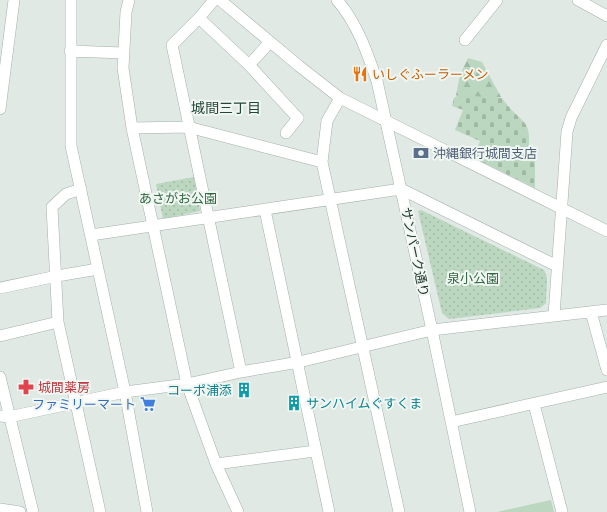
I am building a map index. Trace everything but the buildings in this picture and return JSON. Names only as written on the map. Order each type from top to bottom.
[{"type":"street","points":[[0,109],[2,84],[14,0]]},
{"type":"street","points":[[71,0],[71,146],[125,392],[147,512]]},
{"type":"street","points":[[129,0],[126,12],[123,53],[125,90],[132,128],[187,384],[216,464],[238,512]]},
{"type":"street","points":[[214,0],[199,18],[172,45],[188,127],[241,372]]},
{"type":"street","points":[[220,0],[340,98],[607,231]]},
{"type":"street","points":[[465,40],[497,0]]},
{"type":"street","points":[[578,0],[607,16]]},
{"type":"street","name":"サンパーク通り","points":[[344,3],[363,43],[377,81],[432,330],[470,512]]},
{"type":"street","points":[[199,18],[249,65],[298,118],[286,133]]},
{"type":"street","points":[[249,65],[270,42]]},
{"type":"street","points":[[554,315],[564,150],[571,118],[607,45]]},
{"type":"street","points":[[70,51],[123,53]]},
{"type":"street","points":[[340,98],[327,121],[322,162],[329,200],[399,512]]},
{"type":"street","points":[[132,128],[188,127],[322,162]]},
{"type":"street","points":[[81,189],[66,194],[52,207],[57,276],[58,322],[100,512]]},
{"type":"street","points":[[91,235],[401,189],[557,266]]},
{"type":"street","points":[[265,210],[299,362],[315,451],[329,512]]},
{"type":"street","points":[[0,288],[98,269]]},
{"type":"street","points":[[4,417],[125,392],[187,384],[241,372],[299,362],[432,330],[607,310]]},
{"type":"street","points":[[591,312],[607,370]]},
{"type":"street","points":[[0,336],[58,322]]},
{"type":"street","points":[[0,377],[4,417],[33,512]]},
{"type":"street","points":[[451,422],[607,387]]},
{"type":"street","points":[[534,404],[562,512]]},
{"type":"street","points":[[216,464],[315,451]]},
{"type":"street","points":[[0,509],[20,512]]},
{"type":"green space","points":[[468,58],[482,62],[501,97],[469,103],[456,95],[460,75]]},
{"type":"green space","points":[[459,95],[502,98],[525,123],[529,136],[527,160],[535,161],[535,188],[474,158],[480,141],[455,130],[463,110],[452,106],[454,98]]},
{"type":"green space","name":"あさがお公園","points":[[194,177],[200,211],[163,219],[156,184]]},
{"type":"green space","name":"泉小公園","points":[[421,210],[544,270],[547,277],[546,303],[540,308],[449,319],[442,313],[418,211]]},
{"type":"green space","points":[[551,500],[554,512],[497,512]]},
{"type":"place","name":"いしぐふーラーメン","points":[[360,74]]},
{"type":"place","name":"沖縄銀行城間支店","points":[[421,153]]},
{"type":"place","name":"城間薬房","points":[[26,387]]},
{"type":"place","name":"コーポ浦添","points":[[244,390]]},
{"type":"place","name":"サンハイムぐすくま","points":[[294,403]]},
{"type":"place","name":"ファミリーマート","points":[[148,404]]},
{"type":"district","name":"城間三丁目","points":[[226,108]]}]
